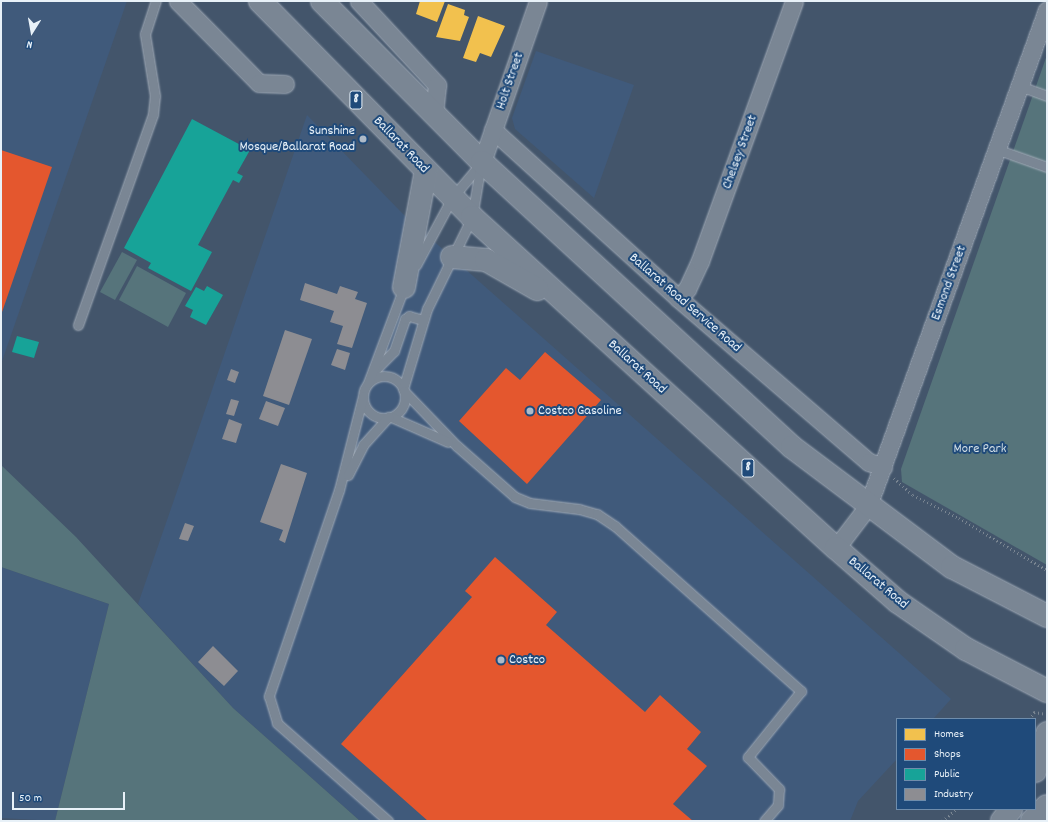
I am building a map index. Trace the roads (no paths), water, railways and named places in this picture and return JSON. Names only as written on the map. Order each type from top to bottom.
[{"type":"highway","name":"Ballarat Road","points":[[260,1],[472,217],[836,548],[898,602],[966,649],[1046,694]]},
{"type":"highway","points":[[322,1],[482,162],[792,447],[868,506],[952,567],[1045,614]]},
{"type":"highway","points":[[404,286],[426,171]]},
{"type":"highway","points":[[452,257],[486,260],[582,317]]},
{"type":"highway","points":[[1036,768],[1047,733]]},
{"type":"highway","points":[[1032,821],[1047,806]]},
{"type":"highway","points":[[1002,821],[1010,810]]},
{"type":"street","points":[[178,1],[258,83],[285,84]]},
{"type":"street","points":[[359,1],[437,84],[434,114]]},
{"type":"street","name":"Holt Street","points":[[482,162],[538,1]]},
{"type":"street","name":"Chelsey Street","points":[[678,298],[687,289],[700,261],[794,1]]},
{"type":"street","name":"Esmond Street","points":[[836,548],[868,506],[1047,10]]},
{"type":"street","name":"Ballarat Road Service Road","points":[[493,130],[678,298],[869,462],[883,467]]},
{"type":"lane","points":[[78,325],[153,114],[155,96],[145,34],[156,1]]},
{"type":"lane","points":[[1020,86],[1047,96]]},
{"type":"lane","points":[[996,149],[1047,167]]},
{"type":"lane","points":[[388,821],[277,723],[270,710],[272,681],[339,490],[362,396],[374,371],[404,286],[452,198],[482,162]]},
{"type":"lane","points":[[339,490],[363,445],[390,417],[402,408],[403,390],[423,320],[472,217],[482,162]]},
{"type":"lane","points":[[374,371],[394,351],[406,319],[410,316],[423,320]]},
{"type":"lane","points":[[368,383],[387,376],[403,390],[457,446],[515,497],[530,503],[579,509],[597,514],[615,526],[801,691],[748,757],[779,789],[778,805],[764,821]]},
{"type":"lane","points":[[362,396],[371,414],[390,417],[457,446]]},
{"type":"place","name":"Sunshine Mosque/Ballarat Road","points":[[363,139]]},
{"type":"place","name":"Costco Gasoline","points":[[530,411]]},
{"type":"place","name":"Costco","points":[[501,660]]},
{"type":"park label","name":"More Park","points":[[980,449]]}]
